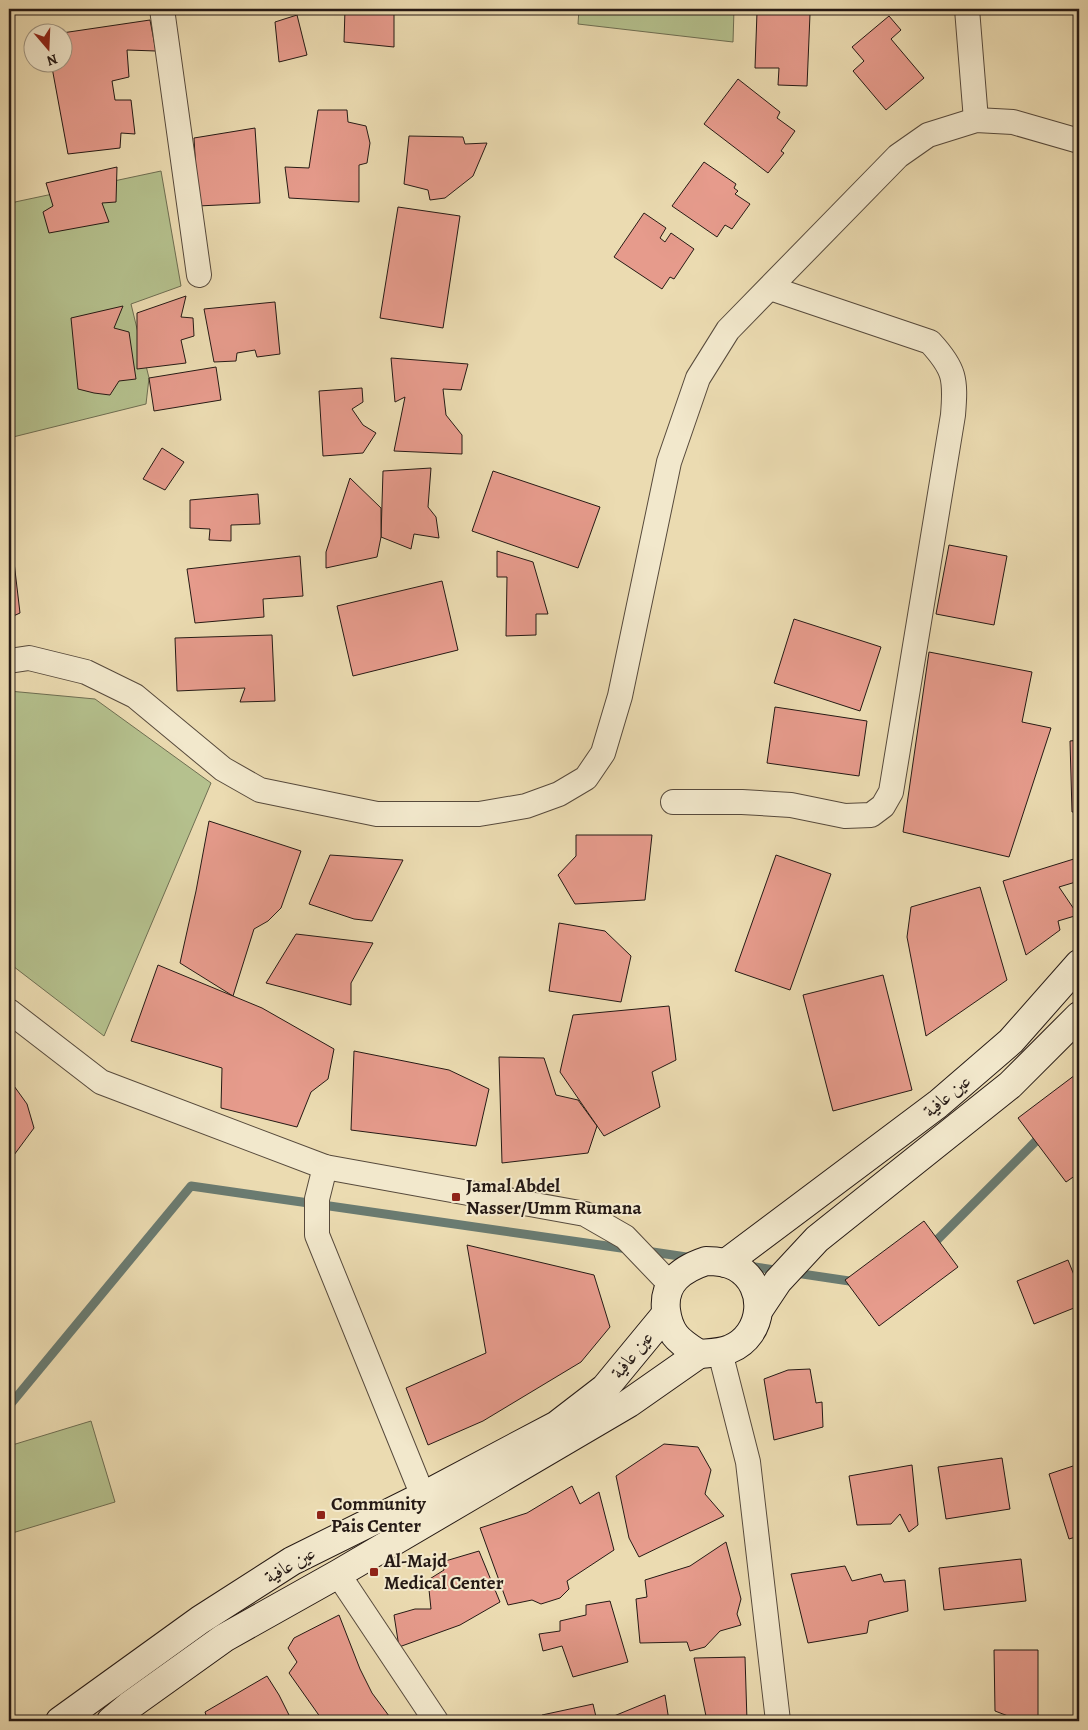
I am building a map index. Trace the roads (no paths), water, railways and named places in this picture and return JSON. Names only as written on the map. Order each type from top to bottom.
[{"type":"main road","name":"عين عافية","points":[[726,1263],[938,1104],[1011,1041],[1079,964]]},
{"type":"main road","name":"عين عافية","points":[[760,1308],[778,1281],[817,1239],[1010,1085],[1079,1016]]},
{"type":"main road","points":[[706,1261],[726,1263],[736,1267],[748,1277],[755,1289],[760,1308],[752,1330],[742,1342],[730,1350],[710,1353],[675,1335],[666,1314],[665,1299],[670,1284],[690,1266],[706,1261]]},
{"type":"main road","name":"عين عافية","points":[[60,1721],[200,1620],[292,1561],[423,1496],[557,1425],[605,1388],[666,1314]]},
{"type":"main road","name":"عين عافية","points":[[111,1721],[224,1638],[338,1574],[629,1403],[710,1353]]},
{"type":"street","points":[[162,9],[199,275]]},
{"type":"street","points":[[967,9],[976,120]]},
{"type":"street","points":[[9,661],[29,658],[86,672],[135,696],[223,769],[260,790],[377,814],[479,814],[526,806],[558,794],[586,778],[603,753],[620,696],[669,462],[698,378],[728,330],[898,156],[928,135],[976,120],[1013,122],[1079,141]]},
{"type":"street","points":[[673,802],[791,804],[845,816],[871,815],[883,806],[891,792],[953,415],[954,378],[946,359],[930,342],[770,288]]},
{"type":"street","points":[[9,1011],[101,1082],[325,1167],[585,1214],[625,1237],[670,1284]]},
{"type":"street","points":[[325,1167],[317,1199],[317,1235],[423,1496]]},
{"type":"street","points":[[710,1353],[748,1462],[778,1721]]},
{"type":"street","points":[[338,1574],[436,1721]]},
{"type":"waterway","points":[[930,1247],[1043,1134]]},
{"type":"waterway","points":[[9,1406],[191,1186],[628,1249]]},
{"type":"waterway","points":[[646,1251],[693,1258]]},
{"type":"waterway","points":[[748,1266],[856,1282]]},
{"type":"place","name":"Jamal Abdel Nasser/Umm Rumana","points":[[456,1197]]},
{"type":"place","name":"Community Pais Center","points":[[321,1515]]},
{"type":"place","name":"Al-Majd Medical Center","points":[[374,1572]]}]
